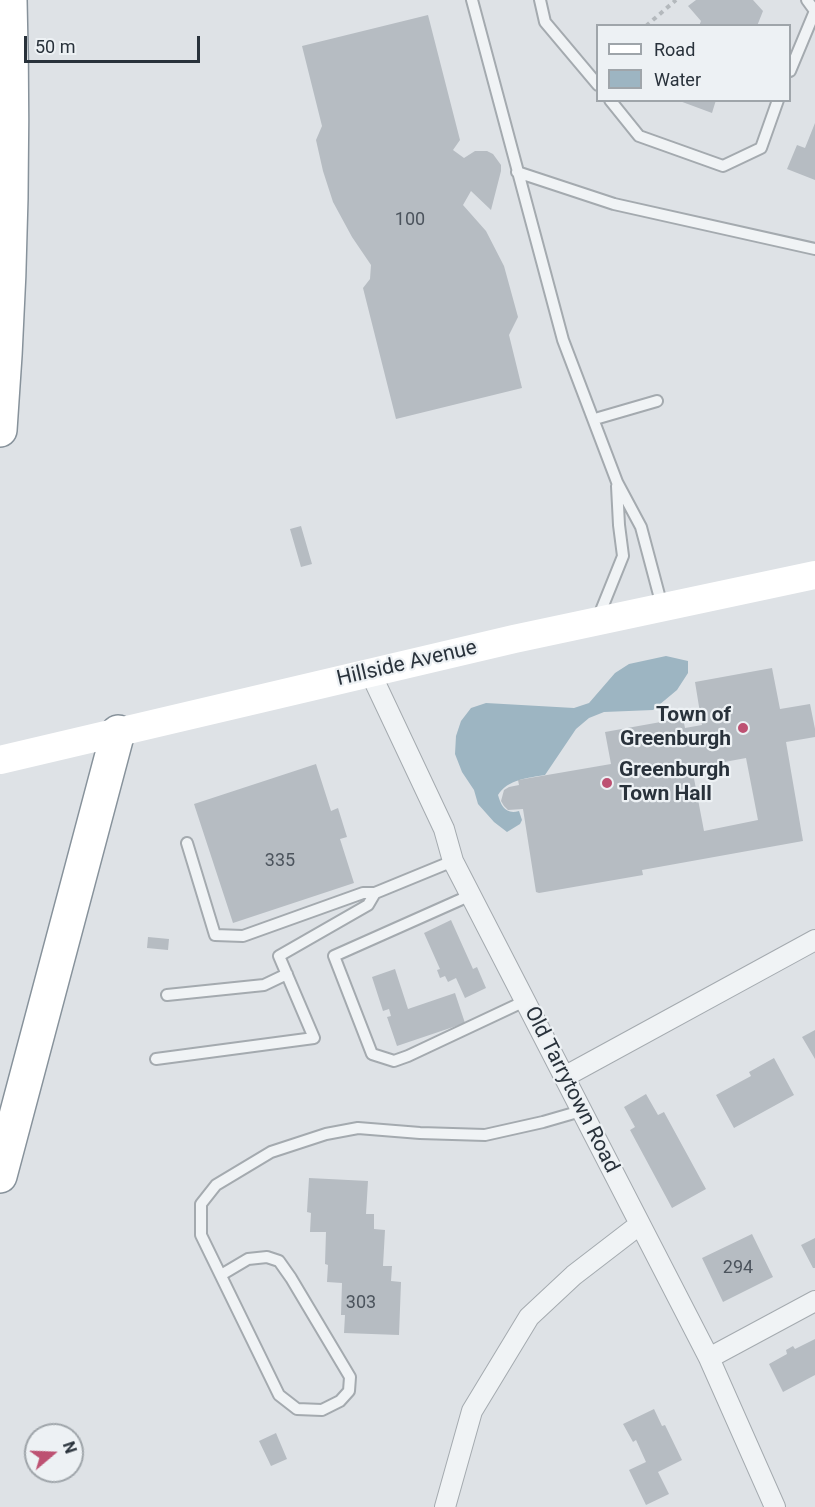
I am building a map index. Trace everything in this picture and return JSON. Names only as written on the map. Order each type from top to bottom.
[{"type":"highway","points":[[0,430],[12,165],[10,0]]},
{"type":"highway","points":[[0,1176],[118,732]]},
{"type":"main road","name":"Hillside Avenue","points":[[0,760],[370,672],[662,606],[815,575]]},
{"type":"street","name":"Old Tarrytown Road","points":[[370,672],[444,829],[453,861],[709,1358],[775,1507]]},
{"type":"street","points":[[564,1077],[815,940]]},
{"type":"street","points":[[445,1507],[472,1411],[529,1317],[574,1275],[639,1225]]},
{"type":"street","points":[[709,1358],[815,1300]]},
{"type":"lane","points":[[472,0],[563,340],[595,419],[617,482],[641,526],[662,606]]},
{"type":"lane","points":[[540,0],[545,22],[596,84]]},
{"type":"lane","points":[[791,66],[815,11],[807,0]]},
{"type":"lane","points":[[612,102],[639,136],[723,166],[761,148],[777,102]]},
{"type":"lane","points":[[517,172],[614,204],[815,249]]},
{"type":"lane","points":[[595,419],[657,401]]},
{"type":"lane","points":[[597,621],[623,556],[617,482]]},
{"type":"lane","points":[[187,843],[215,935],[243,936],[363,893],[375,893],[453,861]]},
{"type":"lane","points":[[156,1059],[314,1038],[279,956],[368,905],[375,893]]},
{"type":"lane","points":[[471,896],[334,956],[372,1054],[394,1060],[408,1056],[525,1001]]},
{"type":"lane","points":[[167,995],[264,985],[287,974]]},
{"type":"lane","points":[[221,1275],[248,1259],[267,1257],[279,1261],[350,1377],[349,1391],[340,1401],[322,1410],[297,1409],[279,1395],[201,1235],[201,1204],[216,1185],[271,1152],[326,1134],[358,1128],[485,1135],[581,1111]]},
{"type":"path","points":[[648,24],[676,0]]},
{"type":"water","points":[[666,656],[688,661],[688,673],[677,690],[653,710],[604,712],[589,718],[576,729],[545,775],[513,782],[502,790],[498,795],[501,803],[507,811],[519,811],[522,820],[520,824],[507,832],[494,822],[478,804],[474,790],[462,772],[455,754],[456,736],[461,721],[471,708],[486,703],[574,708],[589,703],[615,673],[629,664]]},
{"type":"building","points":[[696,0],[753,0],[763,11],[758,24],[700,24],[701,21],[688,6]]},
{"type":"building","points":[[428,15],[460,140],[453,150],[464,158],[475,151],[487,151],[493,154],[501,165],[491,210],[471,191],[463,205],[486,231],[504,266],[518,317],[509,335],[522,388],[396,419],[363,288],[370,279],[371,265],[352,237],[333,202],[323,171],[316,140],[322,126],[302,46]]},
{"type":"building","points":[[682,102],[715,102],[712,113]]},
{"type":"building","points":[[815,123],[815,180],[787,169],[797,145],[805,148]]},
{"type":"building","points":[[301,526],[312,564],[301,567],[290,529]]},
{"type":"building","name":"Greenburgh Town Hall","points":[[772,668],[780,709],[810,704],[815,737],[786,742],[803,841],[642,870],[643,875],[536,892],[523,809],[508,810],[504,806],[501,801],[504,790],[519,785],[518,780],[611,764],[605,732],[683,718],[685,728],[702,725],[695,682]],"holes":[[[746,758],[758,820],[704,831],[692,768]]]},
{"type":"building","points":[[316,764],[331,811],[338,808],[347,837],[340,839],[354,883],[233,923],[194,804]]},
{"type":"building","points":[[451,920],[473,969],[477,967],[486,988],[465,998],[456,978],[448,982],[445,976],[440,978],[437,970],[440,969],[424,933]]},
{"type":"building","points":[[148,937],[169,939],[168,950],[147,948]]},
{"type":"building","points":[[395,969],[408,1009],[455,993],[465,1023],[397,1046],[387,1017],[391,1016],[389,1009],[383,1011],[372,977]]},
{"type":"building","points":[[815,1030],[815,1059],[802,1037]]},
{"type":"building","points":[[774,1058],[794,1095],[734,1128],[716,1095],[751,1076],[749,1072]]},
{"type":"building","points":[[646,1094],[658,1115],[664,1112],[706,1189],[672,1208],[630,1130],[635,1127],[624,1107]]},
{"type":"building","points":[[309,1178],[368,1181],[366,1214],[374,1214],[374,1229],[385,1230],[383,1266],[392,1266],[391,1281],[401,1282],[399,1335],[344,1333],[345,1315],[341,1315],[342,1283],[327,1282],[326,1232],[310,1232],[311,1213],[307,1212]]},
{"type":"building","points":[[752,1234],[773,1277],[723,1302],[702,1258]]},
{"type":"building","points":[[815,1238],[815,1268],[813,1268],[801,1245]]},
{"type":"building","points":[[815,1339],[815,1375],[783,1392],[769,1364],[787,1354],[786,1350],[793,1346],[795,1349]]},
{"type":"building","points":[[654,1409],[662,1426],[665,1425],[682,1460],[658,1472],[669,1494],[646,1505],[629,1470],[646,1462],[636,1440],[633,1442],[623,1424]]},
{"type":"building","points":[[276,1433],[287,1459],[271,1466],[259,1441]]},
{"type":"place","name":"Town of Greenburgh","points":[[743,728]]},
{"type":"place","name":"Greenburgh Town Hall","points":[[607,783]]}]
